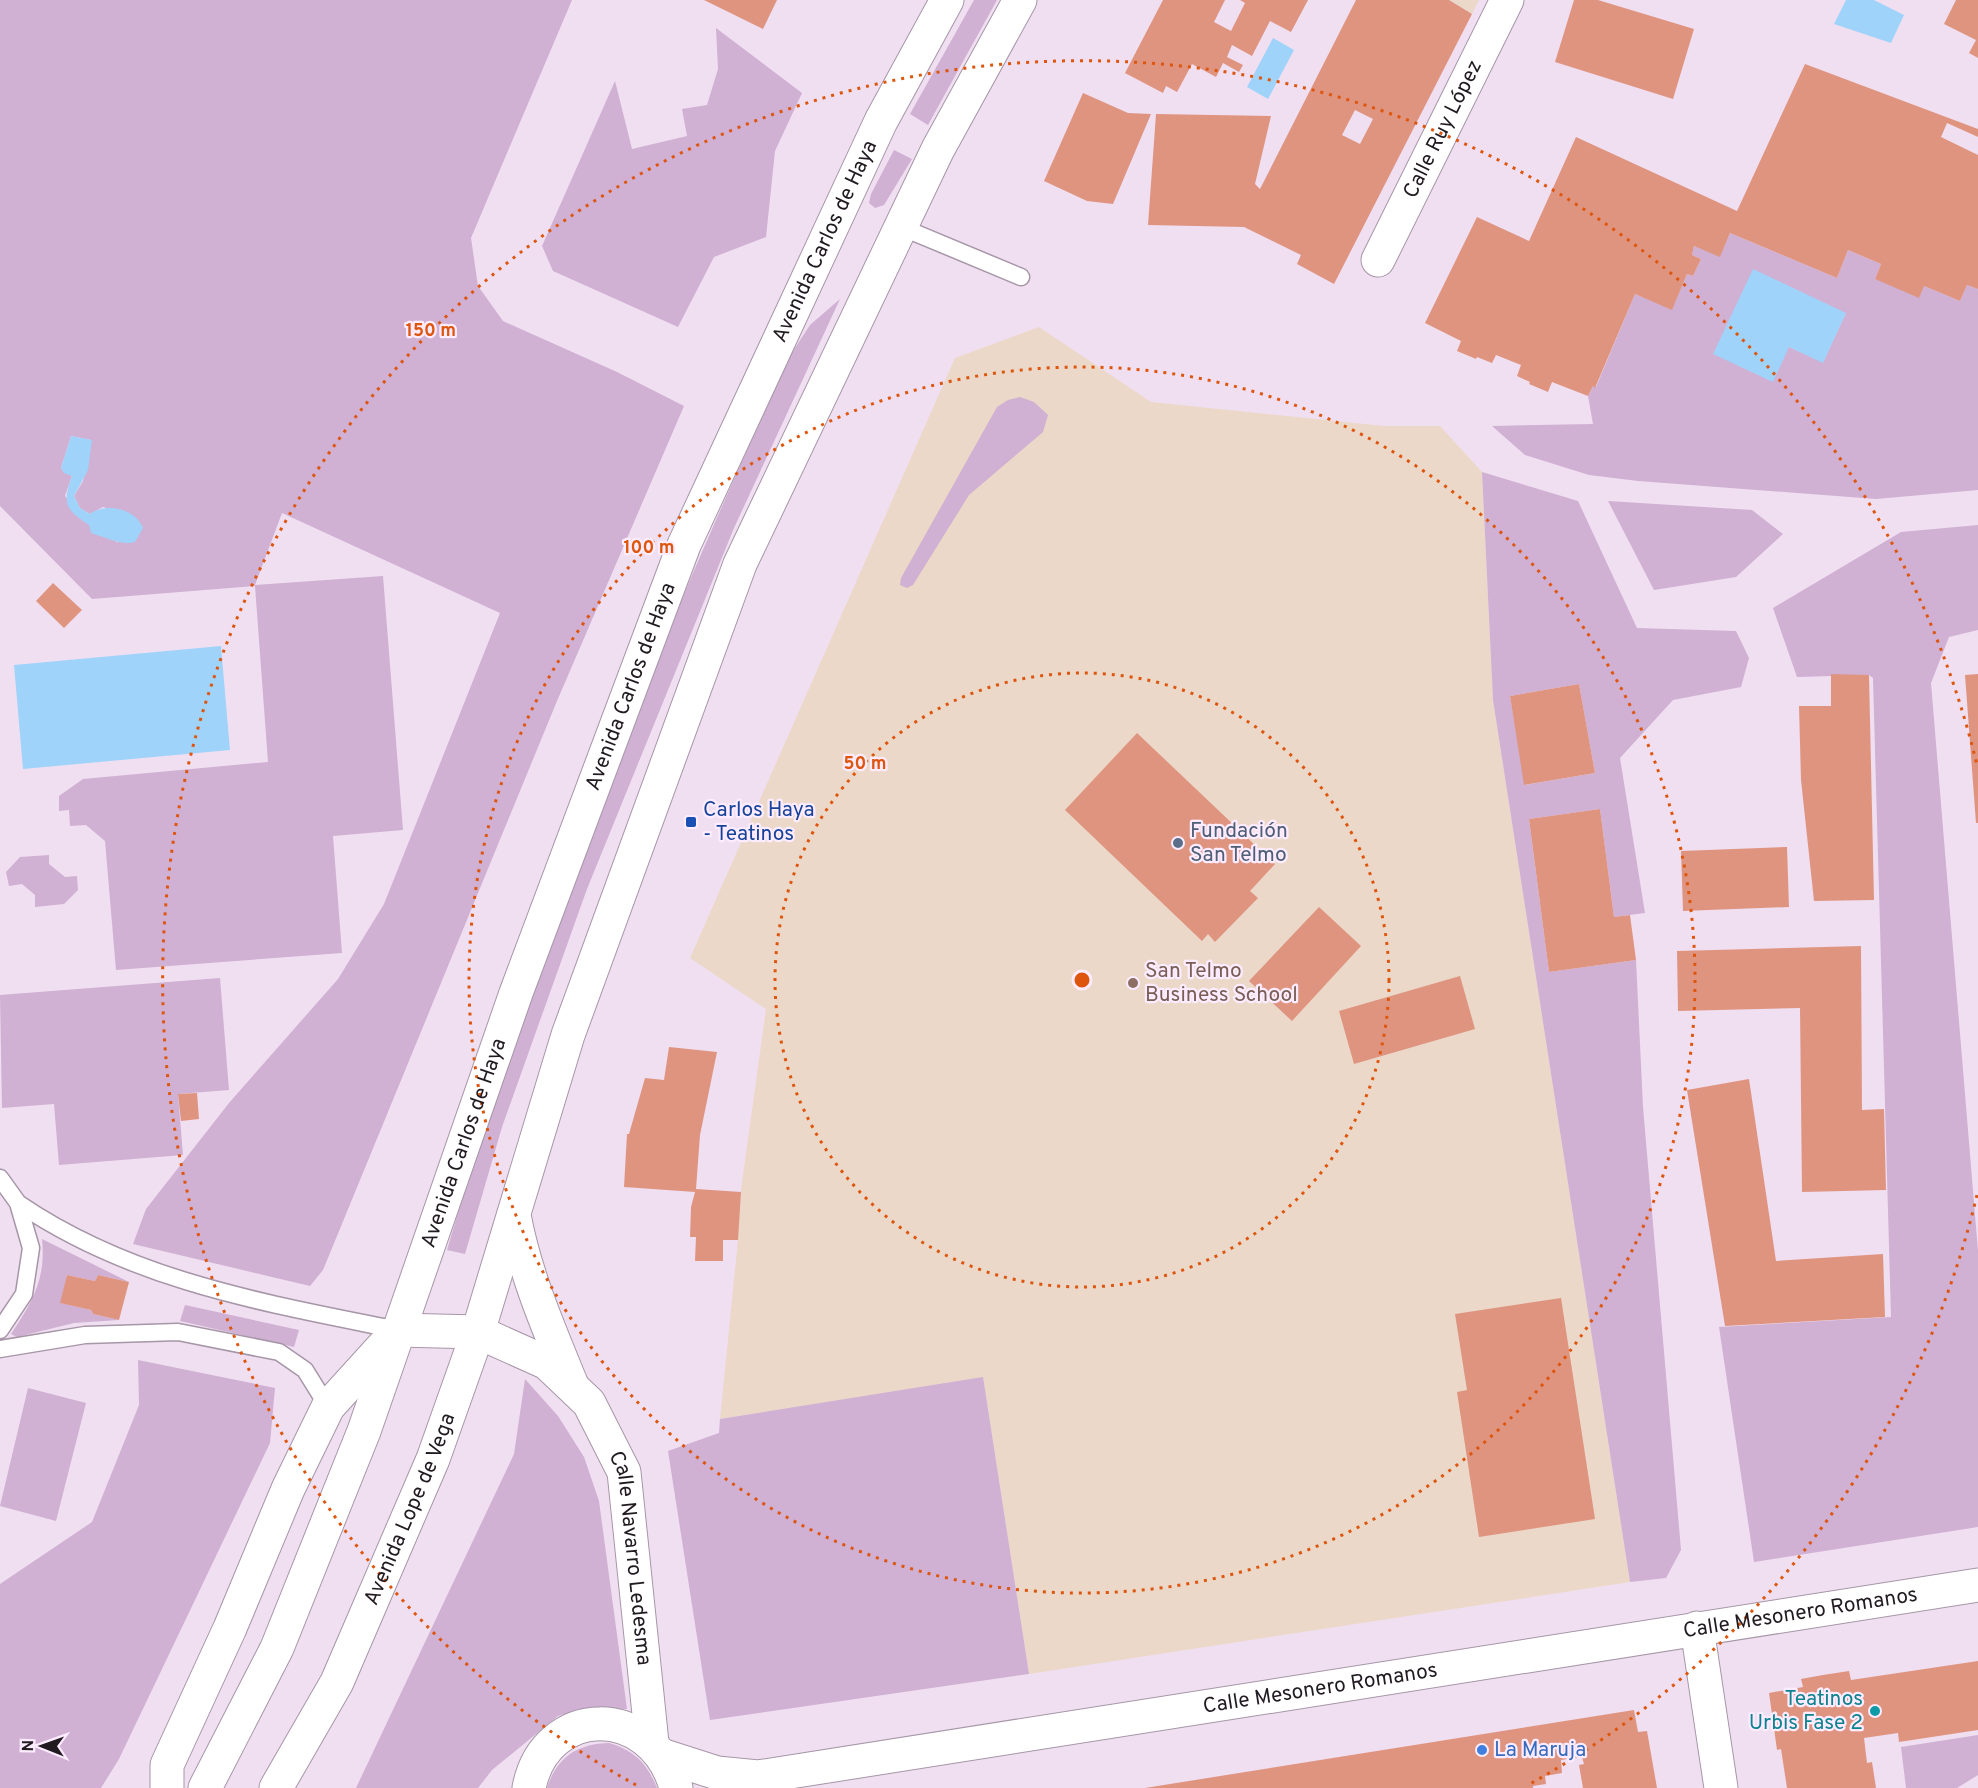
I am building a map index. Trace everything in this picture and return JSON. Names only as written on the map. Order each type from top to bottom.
[{"type":"main road","name":"Avenida Carlos de Haya","points":[[398,1330],[516,993],[684,545],[881,121],[947,0]]},
{"type":"main road","points":[[573,1387],[538,1304],[521,1252],[514,1215],[568,1035],[740,564],[938,149],[1020,0]]},
{"type":"main road","name":"Calle Ruy López","points":[[1378,260],[1507,0]]},
{"type":"main road","name":"Avenida Lope de Vega","points":[[276,1788],[338,1682],[433,1459],[478,1332],[514,1215]]},
{"type":"main road","points":[[205,1788],[277,1648],[364,1431],[398,1330]]},
{"type":"main road","points":[[167,1788],[166,1765],[230,1628],[288,1489],[328,1407],[398,1330],[478,1332],[547,1363],[573,1387]]},
{"type":"main road","name":"Calle Navarro Ledesma","points":[[573,1387],[589,1403],[624,1472],[658,1750],[676,1788]]},
{"type":"main road","name":"Calle Mesonero Romanos","points":[[529,1788],[532,1771],[547,1747],[571,1730],[599,1724],[627,1728],[658,1750],[717,1773],[758,1777],[1978,1584]]},
{"type":"main road","points":[[1697,1628],[1721,1788]]},
{"type":"lane","points":[[901,227],[1021,277]]},
{"type":"lane","points":[[0,1178],[18,1203],[57,1230],[104,1253],[198,1286],[398,1330]]},
{"type":"lane","points":[[0,1330],[24,1294],[31,1248],[18,1203]]},
{"type":"lane","points":[[0,1349],[85,1335],[178,1332],[279,1352],[306,1370],[328,1407]]},
{"type":"shaded area","points":[[0,0],[572,0],[471,238],[478,286],[503,321],[617,372],[684,406],[557,701],[323,1270],[310,1286],[133,1244],[146,1209],[229,1103],[338,979],[384,904],[500,613],[282,513],[255,585],[383,576],[403,830],[333,836],[342,953],[116,970],[105,841],[86,825],[70,826],[69,810],[59,811],[59,796],[83,779],[268,762],[255,586],[92,599],[0,506]],"holes":[[[71,436],[91,440],[83,481],[74,496],[80,508],[90,514],[103,507],[110,509],[118,543],[112,538],[99,535],[65,496],[72,476],[61,468]]]},
{"type":"shaded area","points":[[974,0],[997,0],[928,125],[910,114]]},
{"type":"shaded area","points":[[1449,0],[1479,0],[1472,14]]},
{"type":"shaded area","points":[[716,28],[802,93],[775,151],[766,237],[714,257],[678,327],[553,271],[542,246],[615,81],[632,149],[687,136],[682,109],[707,105],[718,69]]},
{"type":"shaded area","points":[[894,150],[912,159],[884,205],[875,208],[869,203],[871,194]]},
{"type":"shaded area","points":[[1730,233],[1837,278],[1848,250],[1881,264],[1875,279],[1924,286],[1960,301],[1967,285],[1978,289],[1978,490],[1876,499],[1638,481],[1589,475],[1525,455],[1492,426],[1593,424],[1588,396],[1593,386],[1596,387],[1635,294],[1672,309],[1687,274],[1693,276],[1701,259],[1692,255],[1694,246],[1720,256]],"holes":[[[1846,313],[1823,362],[1789,347]]]},
{"type":"shaded area","points":[[840,299],[734,528],[587,889],[502,1127],[465,1254],[447,1250],[520,1021],[602,795],[647,684],[741,463],[791,354],[810,325]]},
{"type":"shaded area","name":"San Telmo Business School","points":[[1039,327],[1151,402],[1384,426],[1440,426],[1482,472],[1493,700],[1630,1582],[1029,1674],[983,1378],[720,1419],[738,1240],[738,1211],[766,1009],[690,958],[955,358]]},
{"type":"shaded area","points":[[1020,397],[1034,402],[1048,415],[1043,432],[969,495],[913,585],[907,588],[900,585],[901,578],[997,407],[1008,400]]},
{"type":"shaded area","points":[[1482,472],[1578,501],[1637,628],[1736,631],[1749,658],[1741,687],[1673,700],[1620,758],[1645,913],[1614,917],[1600,809],[1529,819],[1549,972],[1636,960],[1643,1107],[1681,1550],[1666,1578],[1630,1582],[1493,700]],"holes":[[[1579,684],[1595,773],[1525,785],[1510,696]]]},
{"type":"shaded area","points":[[1608,501],[1752,510],[1783,534],[1736,577],[1654,590]]},
{"type":"shaded area","points":[[1978,525],[1978,630],[1949,637],[1931,683],[1978,1251],[1978,1527],[1754,1562],[1719,1327],[1891,1317],[1873,678],[1869,675],[1797,677],[1773,608],[1901,532]]},
{"type":"shaded area","points":[[49,855],[49,864],[65,877],[77,876],[78,890],[64,904],[35,907],[35,895],[22,884],[9,886],[6,872],[20,857]]},
{"type":"shaded area","points":[[220,978],[229,1090],[178,1094],[183,1155],[59,1165],[54,1104],[2,1108],[0,995]]},
{"type":"shaded area","points":[[42,1239],[129,1282],[98,1275],[95,1281],[67,1275],[61,1303],[119,1320],[74,1323],[17,1337],[11,1334],[32,1300],[40,1278]]},
{"type":"shaded area","points":[[185,1305],[299,1330],[294,1347],[180,1321]]},
{"type":"shaded area","points":[[138,1360],[275,1388],[270,1443],[119,1759],[101,1788],[0,1788],[0,1584],[92,1522],[139,1405]]},
{"type":"shaded area","points":[[983,1377],[1029,1674],[710,1720],[668,1451],[719,1433],[720,1419]]},
{"type":"shaded area","points":[[525,1379],[558,1416],[584,1457],[599,1501],[627,1709],[589,1708],[558,1716],[492,1770],[478,1788],[356,1788],[514,1454]]},
{"type":"shaded area","points":[[28,1388],[86,1403],[56,1521],[0,1506]]},
{"type":"shaded area","points":[[1978,1735],[1978,1775],[1957,1788],[1906,1788],[1901,1747]]},
{"type":"shaded area","points":[[609,1743],[626,1750],[639,1759],[657,1788],[547,1788],[556,1768],[570,1754],[587,1746]]},
{"type":"water","points":[[1846,0],[1874,0],[1904,15],[1891,43],[1834,24]]},
{"type":"water","points":[[1273,38],[1294,50],[1268,99],[1247,87]]},
{"type":"water","points":[[1753,269],[1846,313],[1823,363],[1789,347],[1773,382],[1713,354]]},
{"type":"water","points":[[71,436],[92,440],[88,470],[74,496],[80,508],[90,514],[104,508],[120,509],[134,516],[143,528],[135,542],[119,542],[91,533],[89,525],[70,510],[67,493],[72,476],[64,473],[61,468]]},
{"type":"water","points":[[221,646],[230,750],[23,769],[14,665]]},
{"type":"building","points":[[704,0],[777,0],[763,29]]},
{"type":"building","points":[[1163,0],[1225,0],[1214,22],[1231,31],[1245,3],[1240,0],[1308,0],[1291,32],[1270,21],[1252,56],[1232,45],[1227,57],[1243,65],[1239,72],[1223,63],[1216,77],[1192,64],[1177,92],[1166,86],[1163,93],[1125,73]]},
{"type":"building","points":[[1356,0],[1449,0],[1472,14],[1334,284],[1297,264],[1301,255],[1244,227],[1148,225],[1156,114],[1271,116],[1255,184],[1260,189]],"holes":[[[1355,110],[1373,119],[1360,144],[1342,135]]]},
{"type":"building","points":[[1574,0],[1598,0],[1694,29],[1673,99],[1555,62]]},
{"type":"building","points":[[1956,0],[1978,0],[1978,58],[1969,53],[1976,40],[1944,24]]},
{"type":"building","points":[[1805,64],[1978,129],[1978,137],[1947,123],[1941,137],[1978,155],[1978,289],[1967,285],[1960,301],[1924,286],[1919,298],[1875,279],[1881,264],[1848,250],[1837,278],[1730,233],[1720,257],[1694,246],[1692,255],[1701,259],[1693,276],[1687,274],[1672,310],[1635,294],[1595,388],[1593,386],[1588,396],[1552,382],[1548,392],[1529,384],[1530,382],[1517,376],[1521,365],[1496,355],[1492,363],[1457,351],[1461,341],[1425,323],[1477,217],[1529,241],[1576,137],[1737,211]]},
{"type":"building","points":[[1083,93],[1128,113],[1151,114],[1113,204],[1087,201],[1044,181]]},
{"type":"building","points":[[53,583],[82,610],[64,628],[36,601]]},
{"type":"building","points":[[1831,674],[1869,675],[1874,900],[1814,901],[1801,780],[1799,706],[1831,706]]},
{"type":"building","points":[[1978,674],[1978,823],[1976,823],[1965,675]]},
{"type":"building","points":[[1579,684],[1595,773],[1524,785],[1510,696]]},
{"type":"building","points":[[1137,733],[1275,864],[1250,891],[1258,898],[1215,942],[1208,934],[1202,941],[1065,810]]},
{"type":"building","points":[[1600,809],[1614,917],[1630,915],[1636,960],[1549,972],[1529,819]]},
{"type":"building","points":[[1787,847],[1789,907],[1683,911],[1681,851]]},
{"type":"building","points":[[1319,907],[1361,946],[1292,1021],[1249,981]]},
{"type":"building","points":[[1861,946],[1862,1110],[1884,1109],[1886,1190],[1802,1192],[1800,1008],[1678,1011],[1677,951]]},
{"type":"building","points":[[1460,976],[1475,1029],[1354,1064],[1339,1011]]},
{"type":"building","points":[[669,1047],[717,1052],[700,1135],[696,1189],[741,1192],[738,1240],[723,1240],[723,1261],[695,1261],[696,1237],[690,1237],[691,1207],[695,1192],[624,1187],[627,1134],[629,1134],[645,1078],[664,1080]]},
{"type":"building","points":[[1749,1079],[1776,1261],[1883,1254],[1885,1317],[1725,1326],[1687,1090]]},
{"type":"building","points":[[197,1093],[199,1119],[181,1121],[178,1094]]},
{"type":"building","points":[[67,1275],[95,1281],[98,1275],[129,1282],[119,1320],[93,1314],[91,1310],[60,1303]]},
{"type":"building","points":[[1561,1298],[1595,1519],[1479,1537],[1457,1392],[1467,1390],[1455,1314]]},
{"type":"building","name":"Teatinos Urbis Fase 2","points":[[1978,1661],[1978,1730],[1899,1742],[1898,1733],[1864,1738],[1867,1763],[1872,1762],[1876,1788],[1787,1788],[1781,1749],[1777,1750],[1769,1693],[1803,1687],[1801,1679],[1849,1671],[1851,1680]]},
{"type":"building","points":[[1634,1710],[1638,1732],[1647,1731],[1657,1788],[1583,1788],[1579,1765],[1584,1764],[1582,1757],[1561,1760],[1562,1773],[1545,1776],[1546,1784],[1533,1786],[1533,1788],[1145,1788]]},
{"type":"place","name":"Carlos Haya - Teatinos","points":[[691,822]]},
{"type":"place","name":"Fundación San Telmo","points":[[1178,843]]},
{"type":"place","name":"San Telmo Business School","points":[[1133,983]]},
{"type":"place","name":"Teatinos Urbis Fase 2","points":[[1875,1711]]},
{"type":"place","name":"La Maruja","points":[[1482,1750]]}]
